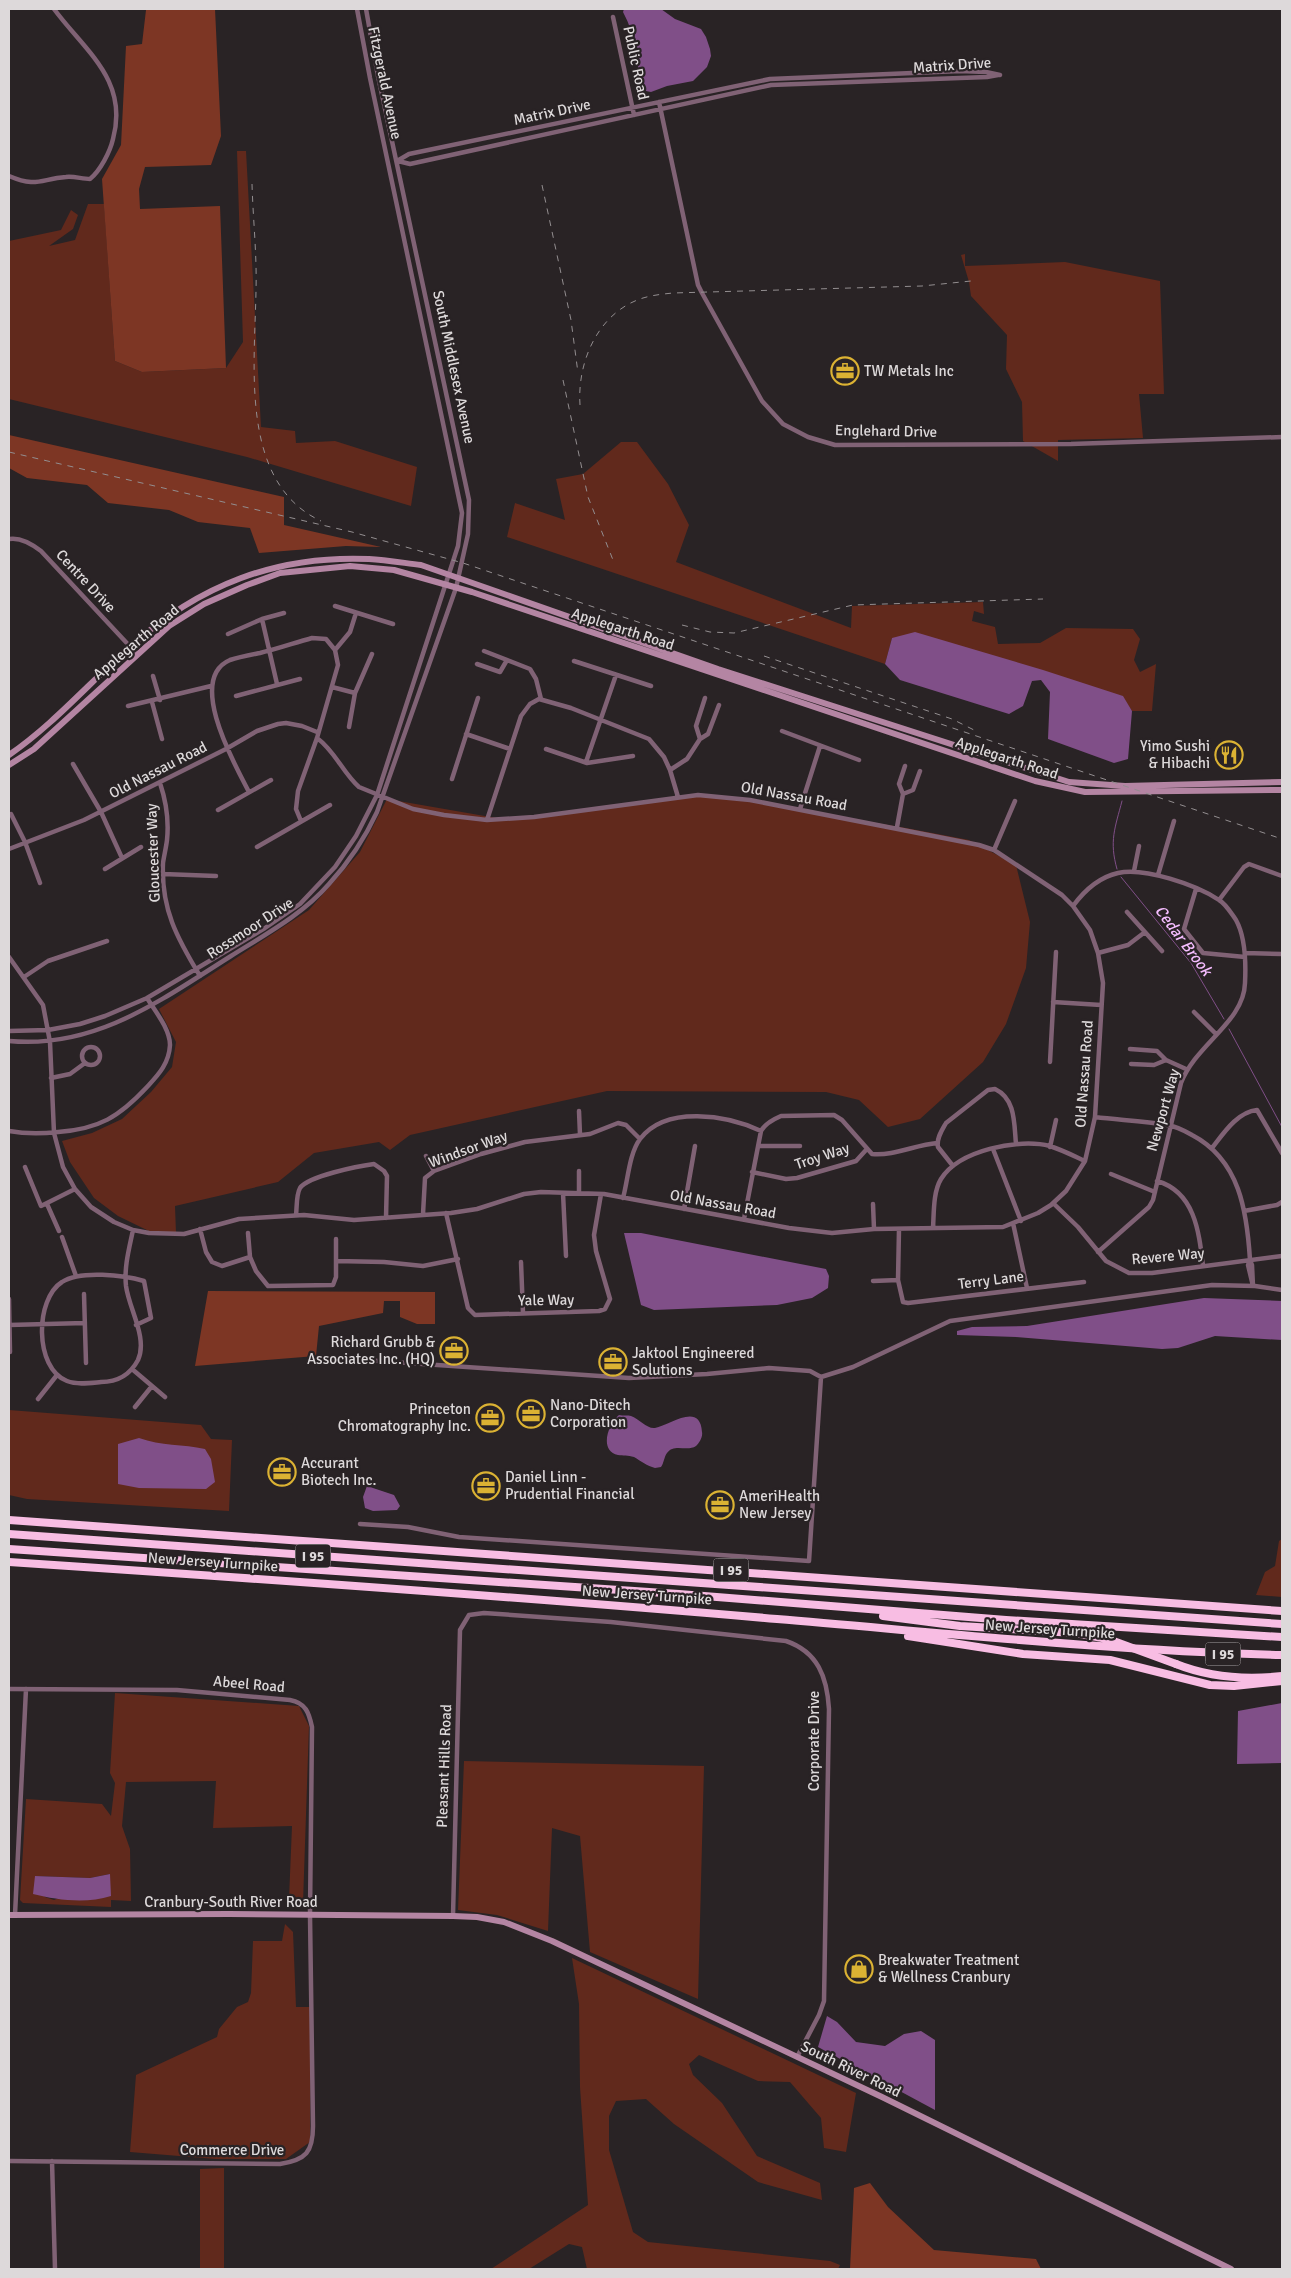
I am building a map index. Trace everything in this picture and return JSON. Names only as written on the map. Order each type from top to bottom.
[{"type":"highway","name":"New Jersey Turnpike","points":[[9,1520],[716,1569],[1098,1599],[1282,1610]]},
{"type":"highway","name":"New Jersey Turnpike","points":[[9,1534],[1282,1624]]},
{"type":"highway","name":"New Jersey Turnpike","points":[[9,1549],[1282,1637]]},
{"type":"highway","name":"New Jersey Turnpike","points":[[9,1562],[780,1619],[1075,1646],[1282,1655]]},
{"type":"highway","points":[[769,1602],[796,1608],[886,1616],[944,1625],[1068,1632],[1108,1639],[1200,1673],[1225,1677],[1282,1676]]},
{"type":"highway","points":[[852,1627],[1023,1654],[1110,1660],[1205,1684],[1234,1686],[1282,1681]]},
{"type":"main road","name":"Applegarth Road","points":[[9,755],[36,736],[131,646],[176,610],[232,581],[263,569],[335,559],[370,559],[421,566],[718,669],[1069,782],[1125,786],[1282,782]]},
{"type":"main road","name":"Applegarth Road","points":[[9,765],[34,749],[169,626],[204,604],[247,584],[280,573],[350,566],[394,570],[456,588],[684,662],[1035,781],[1061,788],[1085,792],[1282,790]]},
{"type":"main road","name":"Cranbury-South River Road","points":[[12,1915],[452,1916]]},
{"type":"main road","name":"South River Road","points":[[452,1916],[494,1920],[533,1933],[797,2057],[1231,2269]]},
{"type":"street","points":[[9,176],[22,182],[34,183],[68,176],[90,179],[108,154],[116,124],[114,94],[102,66],[54,9]]},
{"type":"street","name":"Fitzgerald Avenue","points":[[357,9],[389,162]]},
{"type":"street","name":"Fitzgerald Avenue","points":[[366,9],[378,76],[397,161]]},
{"type":"street","name":"Public Road","points":[[613,17],[634,115]]},
{"type":"street","name":"Matrix Drive","points":[[960,71],[1000,74],[987,77],[771,85],[410,164],[397,161],[409,154],[770,79],[960,71]]},
{"type":"street","name":"Englehard Drive","points":[[659,102],[698,285],[762,401],[783,424],[808,437],[835,445],[1071,444],[1282,437]]},
{"type":"street","name":"South Middlesex Avenue","points":[[397,161],[469,500],[468,534],[458,579]]},
{"type":"street","name":"South Middlesex Avenue","points":[[389,162],[460,498],[462,525],[458,546],[448,575]]},
{"type":"street","name":"Centre Drive","points":[[9,539],[14,538],[32,545],[41,551],[137,654]]},
{"type":"street","name":"Rossmoor Drive","points":[[9,1031],[48,1030],[92,1021],[147,998],[265,928],[300,904],[335,867],[356,836],[377,795],[448,575]]},
{"type":"street","name":"Rossmoor Drive","points":[[9,1042],[50,1042],[96,1031],[128,1019],[152,1006],[297,915],[329,885],[365,837],[383,797],[458,579]]},
{"type":"street","points":[[335,606],[393,624]]},
{"type":"street","points":[[228,634],[262,619],[284,613]]},
{"type":"street","points":[[336,650],[350,632],[356,613]]},
{"type":"street","points":[[262,619],[277,684]]},
{"type":"street","points":[[249,792],[226,749],[212,699],[211,686],[214,676],[228,661],[312,638],[326,640],[336,650],[338,659],[332,687],[298,791],[296,809],[301,821]]},
{"type":"street","points":[[484,651],[530,669],[536,678],[541,700]]},
{"type":"street","points":[[349,727],[355,693],[372,654]]},
{"type":"street","points":[[477,664],[500,672],[507,660]]},
{"type":"street","points":[[574,661],[651,686]]},
{"type":"street","points":[[586,762],[616,675]]},
{"type":"street","points":[[153,676],[160,700]]},
{"type":"street","points":[[236,696],[300,679]]},
{"type":"street","points":[[128,706],[152,702],[211,686]]},
{"type":"street","points":[[332,687],[355,693]]},
{"type":"street","points":[[452,779],[478,698]]},
{"type":"street","points":[[700,739],[696,726],[704,698]]},
{"type":"street","points":[[487,820],[521,716],[530,704],[541,700],[571,708],[649,739],[659,750],[670,770],[678,797]]},
{"type":"street","points":[[152,702],[162,739]]},
{"type":"street","points":[[670,770],[687,759],[700,739],[708,734],[718,705]]},
{"type":"street","name":"Old Nassau Road","points":[[9,848],[101,812],[226,749],[257,731],[278,724],[302,726],[317,735],[353,782],[359,787],[413,809],[444,815],[487,820],[534,817],[678,797],[722,796],[967,841],[994,850],[1062,895],[1073,906],[1090,930],[1098,953],[1102,983],[1095,1117],[1085,1161],[1066,1191],[1053,1203],[1038,1213],[1003,1227],[815,1232],[601,1194],[541,1192],[524,1194],[477,1208],[446,1214],[354,1220],[296,1215],[240,1219],[184,1234],[149,1233],[133,1230],[108,1219],[91,1207],[75,1188]]},
{"type":"street","points":[[782,731],[859,760]]},
{"type":"street","points":[[466,734],[510,749]]},
{"type":"street","points":[[800,809],[820,746]]},
{"type":"street","points":[[546,748],[586,762],[633,756]]},
{"type":"street","points":[[74,764],[101,812],[122,858]]},
{"type":"street","points":[[896,827],[903,794],[899,784],[905,766]]},
{"type":"street","points":[[903,794],[913,790],[920,771]]},
{"type":"street","points":[[218,810],[270,780]]},
{"type":"street","name":"Gloucester Way","points":[[160,783],[166,801],[167,839],[164,874],[169,915],[176,935],[200,976]]},
{"type":"street","points":[[994,850],[1015,801]]},
{"type":"street","points":[[257,847],[330,804]]},
{"type":"street","points":[[11,814],[25,842],[40,883]]},
{"type":"street","points":[[1158,875],[1174,821]]},
{"type":"street","points":[[1134,871],[1139,846]]},
{"type":"street","points":[[105,869],[141,848]]},
{"type":"street","points":[[1219,900],[1244,867],[1249,864],[1282,876]]},
{"type":"street","name":"Newport Way","points":[[1073,906],[1081,895],[1106,877],[1116,873],[1134,871],[1158,875],[1196,888],[1219,900],[1237,922],[1245,955],[1243,998],[1230,1020],[1198,1052],[1186,1069],[1170,1126],[1155,1192],[1149,1207],[1098,1252]]},
{"type":"street","points":[[164,874],[216,876]]},
{"type":"street","points":[[1196,888],[1184,929],[1203,954],[1282,954]]},
{"type":"street","points":[[1127,912],[1162,951]]},
{"type":"street","points":[[1098,953],[1128,946],[1145,932]]},
{"type":"street","points":[[24,978],[48,961],[107,941]]},
{"type":"street","points":[[1050,1062],[1056,952]]},
{"type":"street","points":[[9,957],[43,1005],[50,1042],[54,1133],[58,1155],[75,1188],[41,1206],[25,1167]]},
{"type":"street","points":[[9,1131],[37,1134],[82,1130],[105,1122],[121,1113],[160,1073],[166,1063],[170,1043],[166,1031],[147,998]]},
{"type":"street","points":[[1053,1002],[1101,1005]]},
{"type":"street","points":[[1194,1012],[1216,1034]]},
{"type":"street","points":[[9,1031],[9,1042]]},
{"type":"street","points":[[1130,1049],[1157,1051],[1166,1060],[1186,1069]]},
{"type":"street","points":[[1131,1064],[1154,1065],[1166,1060]]},
{"type":"street","points":[[51,1078],[70,1074],[85,1063]]},
{"type":"street","points":[[937,1143],[946,1123],[982,1093],[995,1089],[1007,1098],[1012,1108],[1016,1144]]},
{"type":"street","points":[[1212,1148],[1234,1122],[1248,1112],[1257,1110],[1282,1152]]},
{"type":"street","points":[[579,1111],[580,1135]]},
{"type":"street","points":[[744,1219],[761,1131],[763,1127],[781,1116],[834,1116],[842,1120],[866,1150],[872,1154],[884,1155],[921,1145],[937,1143]]},
{"type":"street","points":[[623,1198],[635,1149],[640,1139],[665,1120],[691,1117],[738,1121],[761,1131]]},
{"type":"street","points":[[1095,1117],[1170,1126],[1203,1141],[1212,1148],[1235,1178],[1244,1211],[1250,1260],[1248,1265],[1253,1286]]},
{"type":"street","points":[[1050,1146],[1056,1120]]},
{"type":"street","name":"Windsor Way","points":[[423,1214],[425,1178],[434,1171],[481,1154],[525,1142],[590,1134],[618,1123],[626,1125],[640,1139]]},
{"type":"street","points":[[937,1143],[942,1153],[954,1166]]},
{"type":"street","points":[[933,1228],[937,1190],[941,1179],[954,1166],[970,1155],[1016,1144],[1033,1144],[1050,1146],[1085,1161]]},
{"type":"street","points":[[684,1209],[695,1146]]},
{"type":"street","points":[[758,1146],[800,1146]]},
{"type":"street","points":[[993,1149],[1021,1220]]},
{"type":"street","name":"Troy Way","points":[[752,1172],[786,1179],[797,1178],[856,1161],[866,1150]]},
{"type":"street","points":[[426,1156],[434,1171]]},
{"type":"street","points":[[296,1215],[299,1191],[306,1183],[318,1178],[374,1164],[384,1171],[386,1176],[386,1218]]},
{"type":"street","points":[[579,1171],[580,1192]]},
{"type":"street","points":[[1111,1174],[1155,1192]]},
{"type":"street","points":[[1157,1181],[1172,1188],[1187,1204],[1198,1227],[1204,1266]]},
{"type":"street","points":[[564,1192],[566,1256]]},
{"type":"street","name":"Yale Way","points":[[446,1214],[470,1312],[475,1315],[599,1311],[608,1304],[609,1293],[598,1263],[594,1235],[601,1194]]},
{"type":"street","points":[[1244,1211],[1277,1206],[1282,1202]]},
{"type":"street","name":"Revere Way","points":[[1053,1203],[1078,1227],[1098,1252],[1115,1267],[1135,1274],[1282,1256]]},
{"type":"street","points":[[47,1204],[59,1231]]},
{"type":"street","points":[[873,1204],[874,1229]]},
{"type":"street","points":[[1013,1223],[1027,1288]]},
{"type":"street","points":[[200,1229],[206,1252],[212,1262],[222,1266],[250,1257]]},
{"type":"street","points":[[874,1281],[898,1280],[899,1229]]},
{"type":"street","points":[[133,1230],[127,1254],[126,1276],[128,1299],[141,1350],[132,1369],[114,1381],[76,1383],[67,1381],[57,1375],[49,1366],[46,1358],[43,1324],[44,1310],[49,1294],[59,1284],[76,1276],[126,1276],[144,1281],[152,1318],[136,1325]]},
{"type":"street","points":[[248,1233],[250,1257],[256,1271],[268,1286],[326,1287],[332,1285],[335,1281],[336,1239]]},
{"type":"street","points":[[62,1237],[76,1276]]},
{"type":"street","points":[[336,1261],[384,1262],[423,1266],[458,1259]]},
{"type":"street","points":[[521,1262],[523,1313]]},
{"type":"street","name":"Terry Lane","points":[[898,1280],[903,1302],[908,1303],[1084,1282]]},
{"type":"street","points":[[321,1357],[628,1378],[707,1374],[770,1368],[810,1370],[821,1377],[853,1367],[950,1321],[1212,1285],[1253,1286],[1282,1290]]},
{"type":"street","points":[[84,1294],[86,1363]]},
{"type":"street","points":[[9,1299],[10,1352]]},
{"type":"street","points":[[9,1325],[85,1323]]},
{"type":"street","points":[[132,1369],[165,1397]]},
{"type":"street","points":[[38,1399],[57,1375]]},
{"type":"street","points":[[360,1524],[408,1527],[459,1537],[809,1561],[821,1377]]},
{"type":"street","points":[[135,1407],[152,1386]]},
{"type":"street","name":"Corporate Drive","points":[[466,1619],[469,1615],[484,1613],[542,1616],[786,1641],[806,1650],[821,1668],[826,1681],[829,1709],[824,2001],[797,2057]]},
{"type":"street","name":"Pleasant Hills Road","points":[[452,1916],[460,1630],[466,1619]]},
{"type":"street","name":"Abeel Road","points":[[9,1689],[177,1690],[286,1700],[298,1702],[304,1706],[308,1712],[312,1727],[310,1915]]},
{"type":"street","points":[[12,1915],[26,1689]]},
{"type":"street","name":"Commerce Drive","points":[[9,2161],[280,2164],[294,2162],[307,2153],[313,2143],[310,1915]]},
{"type":"street","points":[[52,2161],[55,2269]]},
{"type":"shaded area","points":[[215,9],[221,136],[211,165],[145,167],[139,189],[140,209],[220,206],[226,368],[142,372],[115,361],[102,179],[121,145],[126,46],[142,44],[146,10]]},
{"type":"shaded area","points":[[624,9],[661,9],[675,19],[701,29],[710,49],[711,56],[707,67],[693,81],[667,86],[651,92],[641,90],[636,48],[623,12]]},
{"type":"shaded area","points":[[237,151],[246,151],[261,427],[295,431],[296,443],[335,441],[417,467],[411,506],[247,457],[9,399],[9,241],[61,230],[71,210],[78,215],[73,229],[49,246],[75,240],[88,204],[104,204],[115,361],[142,372],[226,368],[243,342]]},
{"type":"shaded area","points":[[965,254],[965,266],[1065,262],[1160,281],[1164,394],[1139,394],[1143,438],[1058,440],[1058,461],[1023,441],[1022,402],[1006,369],[1007,335],[971,296],[961,255]]},
{"type":"shaded area","points":[[9,435],[284,497],[284,525],[381,547],[346,546],[259,553],[250,528],[198,522],[169,510],[108,503],[87,485],[27,478],[9,468]]},
{"type":"shaded area","points":[[621,442],[637,442],[668,484],[689,525],[676,562],[851,628],[852,606],[983,602],[984,614],[974,611],[972,621],[995,627],[998,644],[1040,643],[1066,628],[1133,629],[1140,639],[1134,660],[1140,672],[1156,664],[1152,711],[1132,711],[1122,696],[892,638],[885,664],[507,537],[515,503],[565,520],[556,479],[583,474]]},
{"type":"shaded area","points":[[915,632],[1123,696],[1132,711],[1128,759],[1114,763],[1048,739],[1050,692],[1041,680],[1032,681],[1023,706],[1009,714],[900,680],[885,664],[892,638]]},
{"type":"shaded area","points":[[710,795],[969,840],[1016,865],[1030,922],[1026,968],[1006,1024],[983,1062],[920,1119],[888,1127],[859,1100],[826,1092],[607,1091],[410,1135],[390,1150],[379,1142],[314,1153],[278,1182],[175,1206],[176,1233],[153,1233],[118,1216],[94,1198],[70,1162],[62,1141],[92,1133],[122,1119],[151,1092],[172,1067],[176,1042],[159,1009],[309,910],[360,852],[387,799],[502,819]]},
{"type":"shaded area","points":[[624,1233],[641,1233],[826,1269],[829,1276],[828,1288],[812,1298],[777,1305],[654,1310],[641,1305]]},
{"type":"shaded area","points":[[208,1291],[435,1292],[435,1324],[417,1324],[400,1317],[400,1301],[384,1301],[383,1313],[319,1326],[316,1356],[195,1366]]},
{"type":"shaded area","points":[[1204,1298],[1282,1301],[1282,1340],[1215,1336],[1178,1348],[1162,1349],[1016,1337],[957,1335],[957,1331],[972,1327],[1027,1326]]},
{"type":"shaded area","points":[[9,1410],[201,1425],[211,1439],[232,1440],[229,1511],[27,1499],[9,1495]]},
{"type":"shaded area","points":[[619,1415],[631,1416],[652,1428],[683,1418],[696,1418],[700,1423],[702,1436],[697,1445],[692,1448],[670,1450],[661,1467],[655,1468],[634,1457],[618,1455],[608,1448],[607,1436],[609,1430]]},
{"type":"shaded area","points":[[139,1438],[205,1449],[211,1459],[215,1482],[206,1489],[139,1488],[118,1484],[118,1444]]},
{"type":"shaded area","points":[[367,1486],[394,1495],[400,1506],[397,1510],[373,1511],[365,1508],[363,1497]]},
{"type":"shaded area","points":[[1282,1539],[1282,1597],[1256,1595],[1265,1572],[1275,1566],[1279,1541]]},
{"type":"shaded area","points":[[115,1693],[299,1706],[309,1726],[303,1903],[289,1899],[292,1826],[213,1828],[216,1781],[126,1782],[122,1826],[130,1849],[131,1901],[111,1900],[111,1907],[23,1903],[20,1900],[26,1799],[102,1804],[111,1816],[115,1783],[110,1773]],"holes":[[[110,1874],[54,1900],[45,1897],[35,1876],[90,1878]]]},
{"type":"shaded area","points":[[1282,1703],[1282,1763],[1237,1764],[1238,1711]]},
{"type":"shaded area","points":[[464,1761],[704,1766],[698,1999],[590,1952],[580,1836],[552,1828],[548,1931],[497,1915],[458,1910]]},
{"type":"shaded area","points":[[110,1874],[111,1896],[92,1900],[72,1900],[33,1894],[35,1876],[90,1878]]},
{"type":"shaded area","points":[[285,1924],[293,1932],[296,2007],[311,2007],[310,2142],[286,2159],[216,2159],[130,2152],[136,2075],[217,2037],[219,2029],[237,2007],[248,2002],[251,1993],[253,1941],[282,1941]]},
{"type":"shaded area","points":[[572,1958],[856,2093],[846,2152],[824,2148],[821,2118],[790,2082],[758,2081],[699,2055],[689,2064],[693,2075],[722,2103],[757,2156],[820,2183],[822,2200],[758,2182],[674,2124],[646,2099],[616,2101],[609,2116],[609,2150],[633,2232],[648,2242],[830,2261],[840,2265],[838,2269],[587,2269],[582,2247],[569,2244],[529,2269],[491,2269],[588,2205],[580,2087],[579,2004]]},
{"type":"shaded area","points":[[827,2016],[837,2022],[856,2042],[885,2046],[904,2034],[921,2031],[935,2040],[935,2110],[818,2047]]},
{"type":"shaded area","points":[[224,2168],[224,2269],[200,2269],[200,2169]]},
{"type":"shaded area","points":[[870,2183],[888,2207],[934,2250],[1036,2259],[1041,2269],[850,2269],[854,2188]]},
{"type":"waterway","name":"Cedar Brook","points":[[1117,869],[1113,842],[1122,801]]},
{"type":"waterway","name":"Cedar Brook","points":[[1121,877],[1191,963],[1224,1019]]},
{"type":"waterway","name":"Cedar Brook","points":[[1229,1029],[1282,1127]]},
{"type":"railway","points":[[252,184],[256,264],[254,352],[257,419],[264,451],[276,479],[295,503],[321,521]]},
{"type":"railway","points":[[542,185],[571,320],[578,373]]},
{"type":"railway","points":[[580,405],[582,372],[587,356],[602,327],[627,305],[643,298],[673,293],[922,286],[971,281]]},
{"type":"railway","points":[[563,380],[588,497],[613,560]]},
{"type":"railway","points":[[9,452],[352,532],[463,563],[1282,839]]},
{"type":"railway","points":[[682,625],[710,632],[734,633],[853,605],[1043,599]]},
{"type":"railway","points":[[764,656],[952,719],[974,730]]},
{"type":"place","name":"TW Metals Inc","points":[[845,371]]},
{"type":"place","name":"Yimo Sushi & Hibachi","points":[[1229,755]]},
{"type":"place","name":"Richard Grubb & Associates Inc. (HQ)","points":[[454,1351]]},
{"type":"place","name":"Jaktool Engineered Solutions","points":[[613,1362]]},
{"type":"place","name":"Nano-Ditech Corporation","points":[[531,1414]]},
{"type":"place","name":"Princeton Chromatography Inc.","points":[[490,1418]]},
{"type":"place","name":"Accurant Biotech Inc.","points":[[282,1472]]},
{"type":"place","name":"Daniel Linn - Prudential Financial","points":[[486,1486]]},
{"type":"place","name":"AmeriHealth New Jersey","points":[[720,1505]]},
{"type":"place","name":"Breakwater Treatment & Wellness Cranbury","points":[[859,1969]]}]
